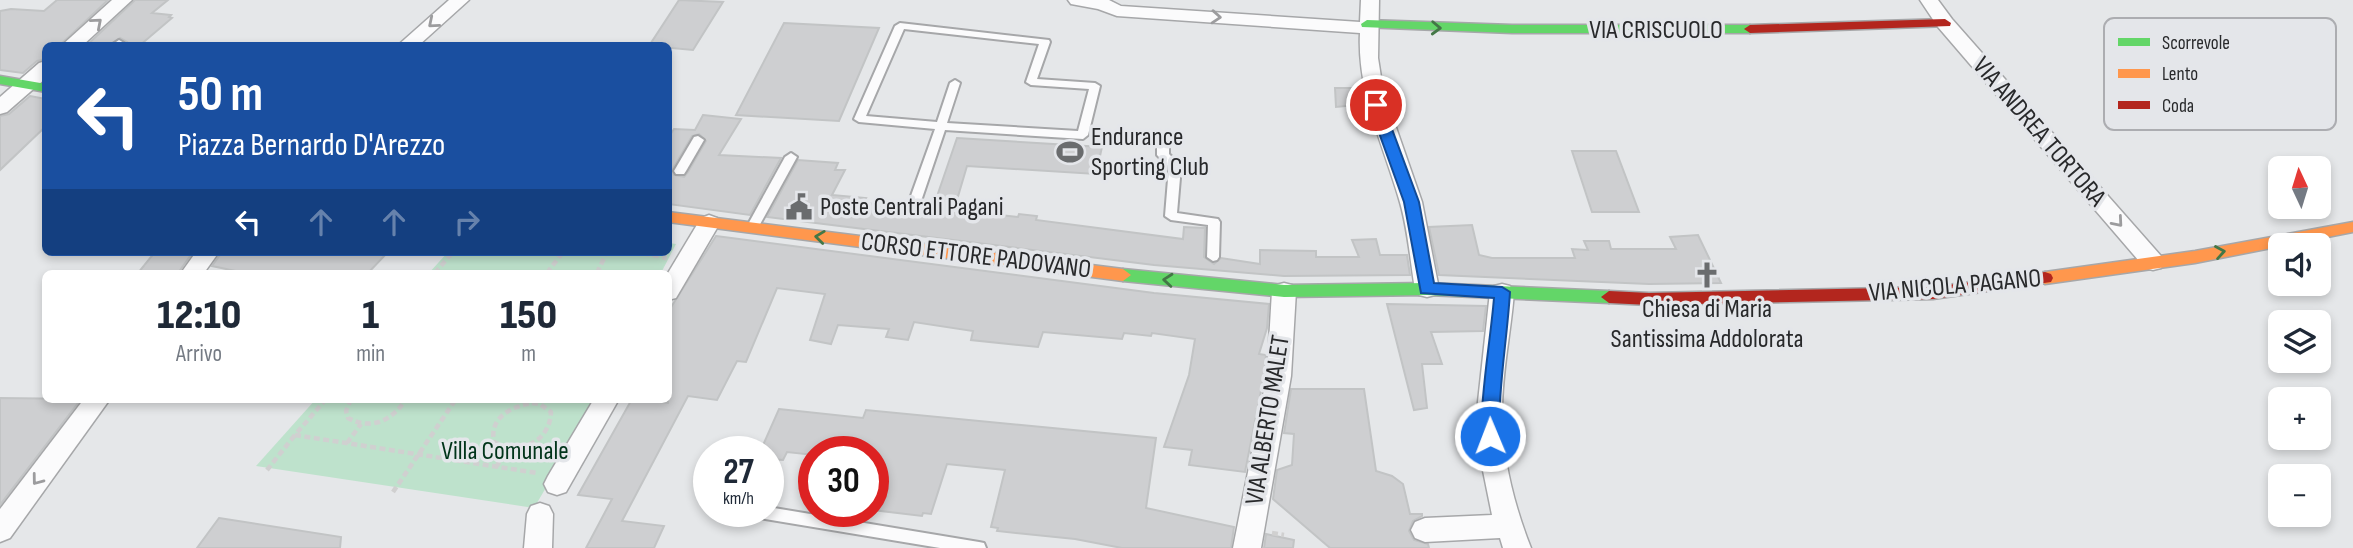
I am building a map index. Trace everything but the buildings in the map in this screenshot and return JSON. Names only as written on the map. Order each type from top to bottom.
[{"type":"street","points":[[75,42],[123,0]]},
{"type":"street","points":[[411,42],[460,0]]},
{"type":"street","points":[[1077,0],[1103,4],[1117,11],[1169,7],[1367,26]]},
{"type":"street","points":[[1370,0],[1367,26],[1368,58],[1376,105],[1411,202],[1427,289]]},
{"type":"street","name":"VIA ANDREA TORTORA","points":[[1929,0],[1945,23],[2153,262]]},
{"type":"street","name":"VIA CRISCUOLO","points":[[1367,26],[1706,32],[1945,23]]},
{"type":"street","points":[[0,108],[42,69]]},
{"type":"street","points":[[0,80],[42,87]]},
{"type":"street","name":"CORSO ETTORE PADOVANO","points":[[672,218],[752,228],[901,241],[1210,278],[1284,291],[1427,289],[1502,292]]},
{"type":"street","points":[[672,285],[709,223]]},
{"type":"street","name":"VIA NICOLA PAGANO","points":[[1502,292],[1649,299],[1933,293],[2195,257],[2353,227]]},
{"type":"street","points":[[194,270],[205,256]]},
{"type":"street","name":"VIA ALBERTO MALET","points":[[1247,548],[1279,376],[1284,291]]},
{"type":"street","points":[[1425,530],[1513,537],[1490,436],[1489,396],[1498,345],[1502,292]]},
{"type":"street","points":[[0,530],[94,403]]},
{"type":"street","points":[[552,480],[604,403]]},
{"type":"street","points":[[538,548],[540,514]]},
{"type":"lane","points":[[901,26],[1045,42],[1031,82],[1095,86],[1083,135],[941,126],[859,119],[901,26]]},
{"type":"lane","points":[[913,207],[955,83]]},
{"type":"lane","points":[[680,171],[698,139]]},
{"type":"lane","points":[[1163,140],[1163,155],[1175,166],[1171,216],[1214,222],[1213,257]]},
{"type":"lane","points":[[752,228],[791,157]]},
{"type":"lane","points":[[784,516],[979,548]]},
{"type":"path","points":[[438,270],[450,256]]},
{"type":"path","points":[[549,270],[560,256]]},
{"type":"path","points":[[659,256],[665,257]]},
{"type":"path","points":[[267,470],[323,403]]},
{"type":"path","points":[[349,403],[346,411],[348,418],[361,424],[382,421],[392,416],[403,403]]},
{"type":"path","points":[[393,492],[452,403]]},
{"type":"path","points":[[520,403],[504,412],[492,427],[494,442],[508,449],[539,440],[551,426],[551,412],[547,407],[532,403]]},
{"type":"path","points":[[346,444],[361,424]]},
{"type":"path","points":[[295,435],[496,467],[552,480]]},
{"type":"path","points":[[496,467],[508,449]]},
{"type":"green space","points":[[444,256],[670,256],[663,270],[432,270]]},
{"type":"green space","name":"Villa Comunale","points":[[312,403],[596,403],[534,508],[256,466]]},
{"type":"traffic: fast","points":[[1367,24],[1512,29],[1750,29]]},
{"type":"traffic: fast","points":[[0,80],[42,87]]},
{"type":"traffic: fast","points":[[1123,275],[1284,291],[1427,289],[1609,297]]},
{"type":"traffic: slow","points":[[672,218],[1123,275]]},
{"type":"traffic: slow","points":[[2045,278],[2195,257],[2353,227]]},
{"type":"traffic: jam","points":[[1750,29],[1945,23]]},
{"type":"traffic: jam","points":[[1609,297],[1649,299],[1933,293],[2045,278]]},
{"type":"place","name":"Endurance Sporting Club","points":[[1070,152]]},
{"type":"place","name":"Poste Centrali Pagani","points":[[799,207]]},
{"type":"place","name":"Chiesa di Maria Santissima Addolorata","points":[[1707,275]]},
{"type":"route","points":[[1376,105],[1411,202],[1427,289],[1502,292],[1501,323],[1489,396],[1490,436]]}]
